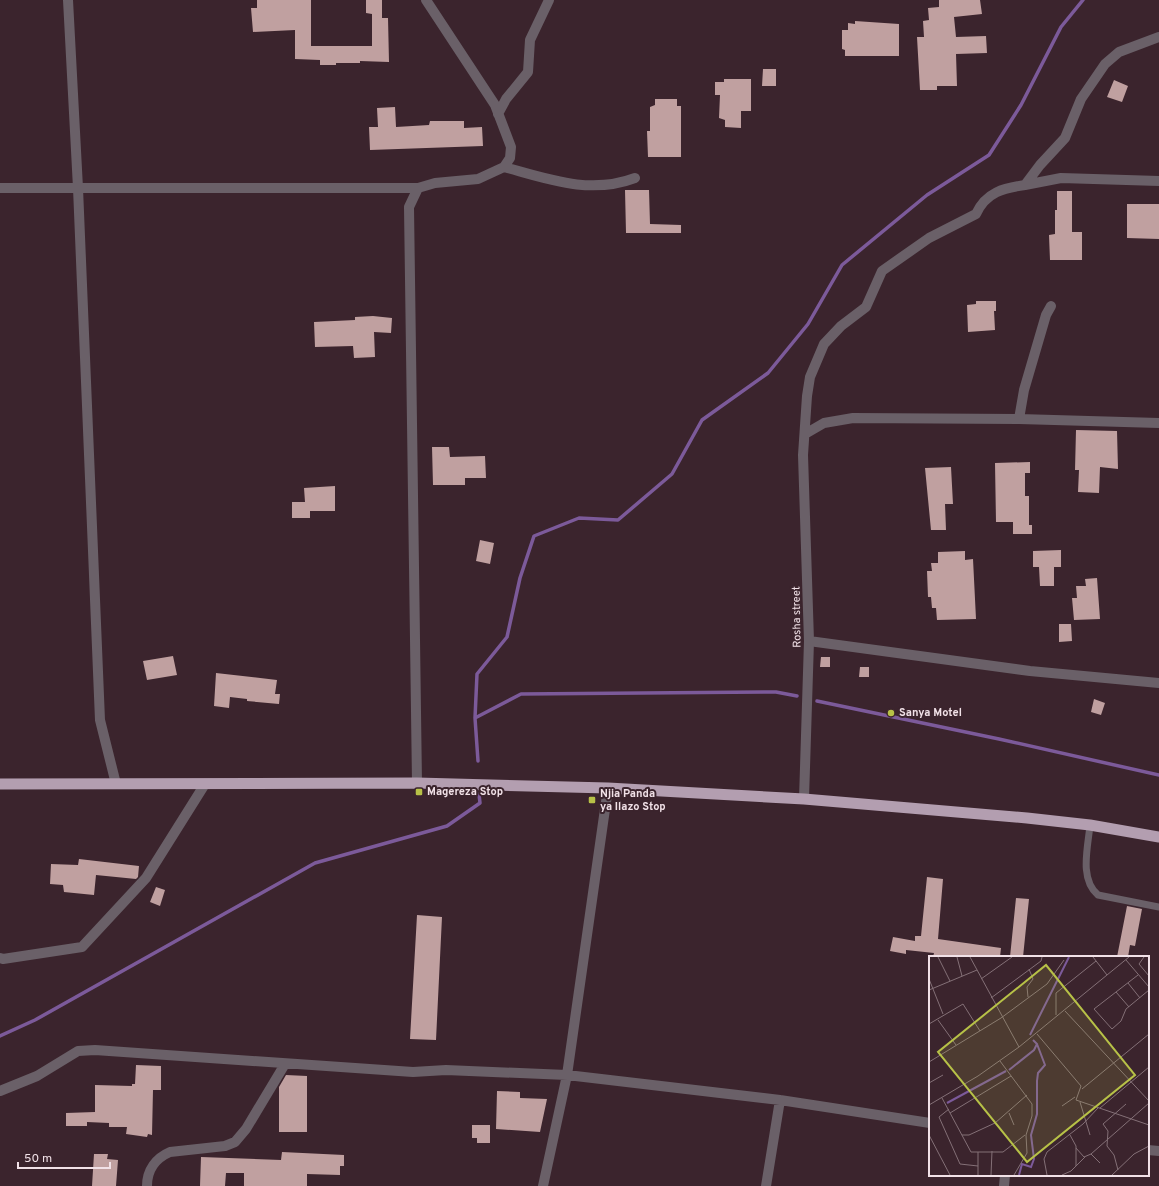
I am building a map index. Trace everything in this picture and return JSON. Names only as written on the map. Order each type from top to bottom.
[{"type":"highway","points":[[0,784],[417,783],[608,788],[804,799],[1027,818],[1090,825],[1159,837]]},
{"type":"street","points":[[68,0],[78,188],[100,720],[116,784]]},
{"type":"street","points":[[0,188],[418,188],[435,183],[478,179],[504,167],[510,158],[511,147],[494,105],[426,0]]},
{"type":"street","points":[[498,114],[506,99],[528,72],[530,40],[549,0]]},
{"type":"street","points":[[1026,184],[1040,165],[1065,138],[1080,99],[1105,64],[1119,52],[1159,37]]},
{"type":"street","points":[[504,167],[564,182],[590,186],[618,184],[635,178]]},
{"type":"street","name":"Rosha street","points":[[804,799],[810,641],[803,455],[807,388],[824,344],[841,326],[866,308],[882,271],[929,238],[976,214],[979,207],[992,193],[1008,187],[1061,178],[1159,182]]},
{"type":"street","points":[[417,783],[409,207],[418,188]]},
{"type":"street","points":[[1019,419],[1026,384],[1046,315],[1051,306]]},
{"type":"street","points":[[805,434],[824,424],[853,418],[1019,419],[1159,423]]},
{"type":"street","points":[[810,641],[1030,672],[1159,683]]},
{"type":"street","points":[[0,958],[3,959],[82,947],[146,878],[205,784]]},
{"type":"street","points":[[543,1186],[567,1075],[608,788]]},
{"type":"street","points":[[0,1091],[37,1076],[78,1051],[147,1052],[201,1059],[413,1072],[446,1070],[567,1075],[780,1100],[929,1123]]},
{"type":"street","points":[[147,1186],[149,1172],[163,1155],[170,1152],[225,1146],[235,1142],[246,1129],[285,1064]]},
{"type":"street","points":[[766,1186],[780,1100]]},
{"type":"street","points":[[1149,1150],[1159,1151]]},
{"type":"street","points":[[1004,1186],[1005,1176]]},
{"type":"lane","points":[[1090,825],[1087,876],[1088,885],[1092,891],[1098,895],[1159,907]]},
{"type":"building","points":[[257,0],[311,0],[311,46],[372,46],[372,14],[366,13],[366,0],[382,0],[382,18],[388,18],[389,62],[360,61],[360,63],[320,65],[320,60],[295,59],[295,30],[253,32],[251,8],[257,8]]},
{"type":"building","points":[[939,0],[980,0],[982,14],[954,17],[956,37],[986,36],[987,53],[956,54],[957,86],[937,86],[937,90],[920,90],[917,37],[924,37],[923,21],[929,20],[928,8],[939,7]]},
{"type":"building","points":[[855,21],[899,24],[899,56],[845,56],[845,50],[842,49],[842,30],[848,30],[848,23],[855,24]]},
{"type":"building","points":[[763,69],[776,69],[776,86],[762,86]]},
{"type":"building","points":[[724,79],[751,79],[751,111],[741,111],[741,128],[725,127],[725,120],[719,118],[720,95],[715,95],[715,82],[724,82]]},
{"type":"building","points":[[1114,80],[1128,86],[1122,102],[1107,97]]},
{"type":"building","points":[[655,99],[677,99],[677,106],[681,106],[681,157],[648,157],[647,131],[650,131],[650,107],[655,105]]},
{"type":"building","points":[[395,107],[396,127],[429,125],[430,121],[464,121],[464,128],[482,127],[483,146],[370,150],[369,127],[378,127],[377,108]]},
{"type":"building","points":[[625,190],[649,190],[650,224],[681,225],[681,233],[626,233]]},
{"type":"building","points":[[1057,191],[1072,191],[1072,232],[1082,232],[1082,260],[1050,260],[1049,235],[1055,234]]},
{"type":"building","points":[[1127,204],[1159,204],[1159,239],[1127,238]]},
{"type":"building","points":[[976,301],[996,301],[996,311],[994,311],[995,330],[968,332],[967,305],[976,304]]},
{"type":"building","points":[[373,316],[392,318],[391,333],[374,332],[375,357],[354,358],[353,346],[315,347],[314,322],[355,320],[355,317]]},
{"type":"building","points":[[1076,430],[1117,431],[1118,469],[1100,467],[1099,493],[1078,492],[1079,470],[1075,470]]},
{"type":"building","points":[[432,447],[449,447],[450,457],[485,456],[486,478],[465,478],[465,485],[433,485]]},
{"type":"building","points":[[1030,462],[1030,473],[1025,473],[1025,496],[1029,496],[1029,525],[1032,525],[1032,534],[1013,534],[1013,522],[996,522],[995,463]]},
{"type":"building","points":[[951,467],[953,504],[945,504],[946,530],[931,530],[925,468]]},
{"type":"building","points":[[335,486],[335,511],[310,511],[310,518],[292,518],[292,502],[305,502],[304,488]]},
{"type":"building","points":[[480,540],[494,543],[490,564],[476,561]]},
{"type":"building","points":[[1061,550],[1061,567],[1054,567],[1054,586],[1040,586],[1039,567],[1033,567],[1033,551]]},
{"type":"building","points":[[965,551],[965,560],[973,559],[976,619],[937,620],[936,608],[932,608],[931,597],[928,597],[927,571],[932,571],[931,563],[938,563],[938,552]]},
{"type":"building","points":[[1097,578],[1100,619],[1074,620],[1072,598],[1077,598],[1076,586],[1086,586],[1085,579]]},
{"type":"building","points":[[1059,624],[1071,624],[1072,641],[1059,642]]},
{"type":"building","points":[[173,656],[177,675],[147,680],[143,661]]},
{"type":"building","points":[[821,657],[830,657],[830,667],[820,667]]},
{"type":"building","points":[[860,667],[869,667],[869,677],[859,677]]},
{"type":"building","points":[[216,673],[277,680],[275,694],[280,694],[279,704],[247,701],[247,699],[230,697],[229,708],[214,706]]},
{"type":"building","points":[[1094,699],[1105,703],[1101,715],[1091,712]]},
{"type":"building","points":[[79,859],[139,866],[138,877],[136,879],[96,875],[94,895],[64,892],[63,885],[50,884],[51,864],[78,865]]},
{"type":"building","points":[[927,877],[943,879],[938,939],[1001,948],[1000,956],[933,956],[934,953],[906,950],[906,954],[890,951],[893,937],[915,941],[915,936],[921,936]]},
{"type":"building","points":[[156,887],[165,890],[160,906],[150,902]]},
{"type":"building","points":[[1016,898],[1029,899],[1023,956],[1010,956]]},
{"type":"building","points":[[1127,906],[1142,909],[1135,946],[1130,945],[1128,956],[1117,956]]},
{"type":"building","points":[[417,915],[442,917],[436,1040],[410,1039]]},
{"type":"building","points":[[136,1065],[161,1066],[161,1090],[153,1090],[152,1135],[148,1134],[147,1137],[126,1134],[127,1127],[109,1127],[109,1123],[87,1122],[87,1126],[66,1126],[66,1113],[95,1112],[95,1085],[132,1086],[132,1084],[135,1084]]},
{"type":"building","points":[[286,1075],[307,1076],[307,1132],[279,1132],[279,1087]]},
{"type":"building","points":[[497,1091],[520,1092],[520,1098],[547,1099],[540,1132],[496,1129]]},
{"type":"building","points":[[472,1125],[490,1125],[490,1143],[477,1143],[477,1138],[472,1138]]},
{"type":"building","points":[[282,1152],[344,1155],[344,1166],[340,1166],[340,1175],[307,1174],[307,1186],[244,1186],[244,1173],[226,1173],[225,1186],[200,1186],[201,1157],[281,1160]]},
{"type":"building","points":[[94,1154],[108,1154],[107,1159],[118,1160],[116,1186],[92,1186]]},
{"type":"waterway","points":[[475,718],[477,674],[507,637],[520,578],[534,536],[579,518],[618,520],[672,474],[702,420],[768,373],[808,324],[842,265],[927,195],[989,155],[1021,105],[1061,27],[1083,0]]},
{"type":"waterway","points":[[478,761],[475,718],[521,694],[776,692],[797,696]]},
{"type":"waterway","points":[[817,701],[999,739],[1159,775]]},
{"type":"waterway","points":[[0,1036],[35,1020],[315,863],[447,826],[480,803],[479,794]]},
{"type":"place","name":"Sanya Motel","points":[[891,713]]},
{"type":"place","name":"Magereza Stop","points":[[419,792]]},
{"type":"place","name":"Njia Panda ya Ilazo Stop","points":[[592,800]]}]
